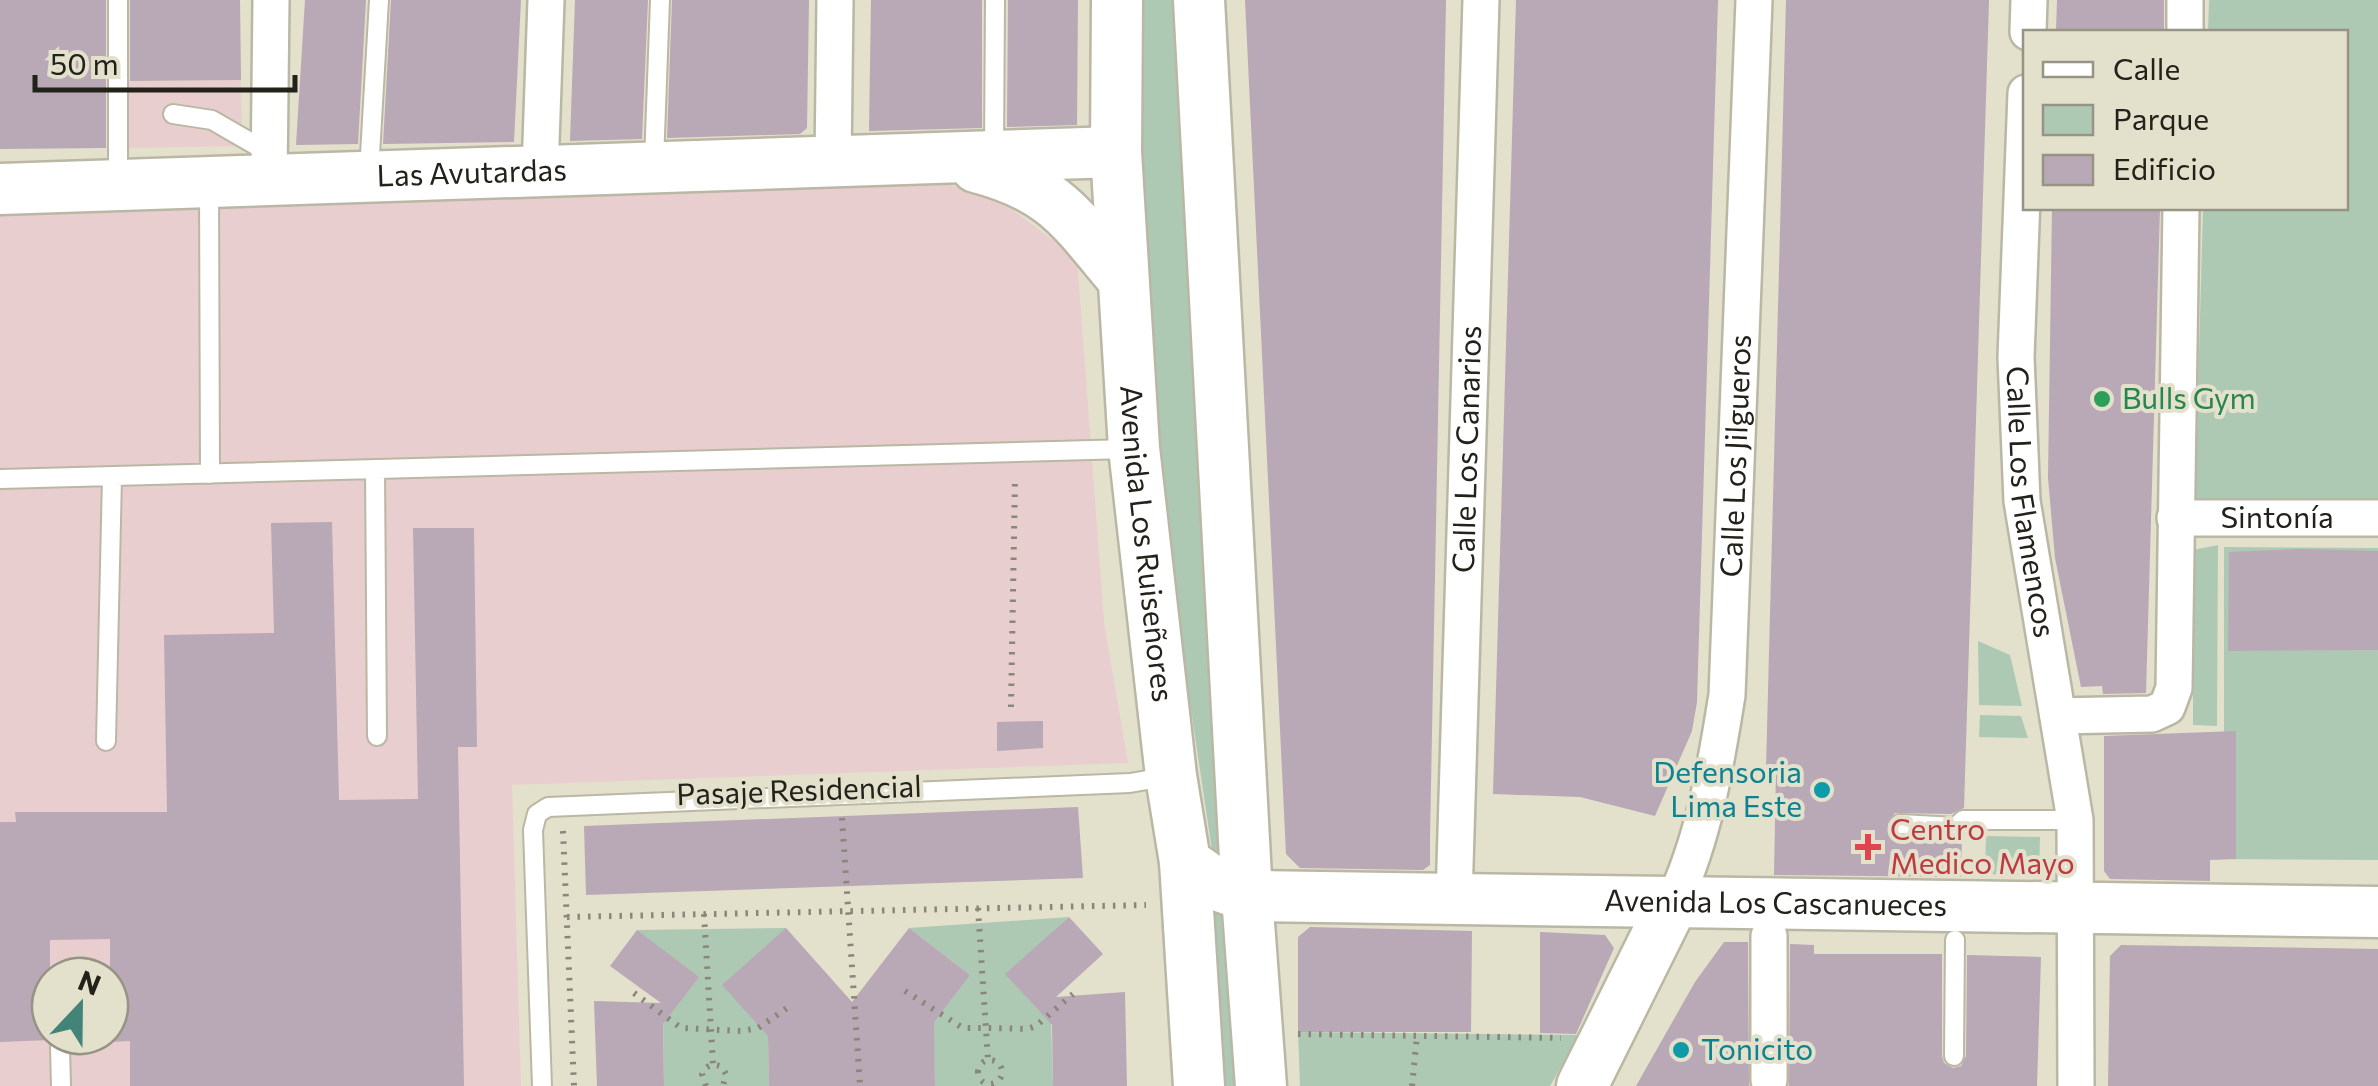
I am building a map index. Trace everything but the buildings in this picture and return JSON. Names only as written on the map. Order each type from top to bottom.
[{"type":"street","points":[[269,167],[270,0]]},
{"type":"street","points":[[540,171],[546,0]]},
{"type":"street","points":[[833,162],[836,0]]},
{"type":"street","name":"Avenida Los Ruiseñores","points":[[1117,0],[1116,152],[1134,448],[1186,883],[1200,1086]]},
{"type":"street","points":[[1199,0],[1247,896],[1261,1086]]},
{"type":"street","name":"Calle Los Canarios","points":[[1454,900],[1481,0]]},
{"type":"street","name":"Calle Los Jilgueros","points":[[1673,902],[1685,878],[1705,804],[1727,695],[1754,0]]},
{"type":"street","points":[[2028,30],[2029,0]]},
{"type":"street","points":[[2184,30],[2185,0]]},
{"type":"street","name":"Las Avutardas","points":[[0,189],[208,182],[269,167],[369,177],[1116,152]]},
{"type":"street","name":"Las Avutardas","points":[[942,158],[998,173],[1040,190],[1068,214],[1122,278]]},
{"type":"street","name":"Calle Los Flamencos","points":[[2023,172],[2016,357],[2022,500],[2075,820],[2076,1086]]},
{"type":"street","points":[[2058,716],[2152,714],[2166,706],[2174,688],[2181,210]]},
{"type":"street","name":"Sintonía","points":[[2175,518],[2378,518]]},
{"type":"street","name":"Avenida Los Cascanueces","points":[[1186,883],[1219,886],[1247,896],[2378,912]]},
{"type":"street","points":[[1582,1086],[1673,902]]},
{"type":"street","points":[[1769,936],[1769,1080]]},
{"type":"lane","points":[[118,0],[118,185]]},
{"type":"lane","points":[[369,177],[378,0]]},
{"type":"lane","points":[[654,168],[660,0]]},
{"type":"lane","points":[[994,157],[995,0]]},
{"type":"lane","points":[[173,114],[212,120],[269,167]]},
{"type":"lane","points":[[208,182],[210,474]]},
{"type":"lane","points":[[0,480],[1134,448]]},
{"type":"lane","points":[[374,470],[376,736]]},
{"type":"lane","points":[[106,741],[112,476]]},
{"type":"lane","points":[[542,1086],[533,830],[537,814],[548,807],[1110,784],[1171,776]]},
{"type":"lane","points":[[1900,824],[1956,827],[1963,820],[2075,820]]},
{"type":"lane","points":[[1954,1056],[1955,940]]},
{"type":"lane","points":[[60,1056],[61,1086]]},
{"type":"path","points":[[1011,707],[1015,479]]},
{"type":"path","points":[[995,480],[1029,479]]},
{"type":"path","points":[[842,811],[860,1086]]},
{"type":"path","points":[[563,823],[574,1086]]},
{"type":"path","points":[[567,918],[978,908],[1186,883]]},
{"type":"path","points":[[978,908],[988,1060]]},
{"type":"path","points":[[704,914],[713,1064]]},
{"type":"path","points":[[905,990],[963,1028],[1028,1029],[1073,994]]},
{"type":"path","points":[[634,993],[681,1028],[758,1028],[790,1006]]},
{"type":"path","points":[[1295,1034],[1564,1038]]},
{"type":"path","points":[[1412,1086],[1417,1036]]},
{"type":"path","points":[[988,1060],[1000,1064],[1003,1071],[998,1082],[990,1085],[978,1073],[979,1066],[988,1060]]},
{"type":"path","points":[[706,1086],[702,1074],[713,1064],[722,1066],[726,1074],[722,1086]]},
{"type":"shaded area","points":[[241,80],[242,146],[127,148],[126,81]]},
{"type":"shaded area","points":[[932,179],[999,200],[1077,258],[1104,622],[1128,763],[512,785],[521,1086],[0,1086],[0,213]]},
{"type":"green space","points":[[1136,0],[1184,0],[1235,881],[1214,864],[1171,575],[1148,286]]},
{"type":"green space","points":[[2209,0],[2378,0],[2378,501],[2195,501],[2203,210],[2348,210],[2348,30],[2208,30]]},
{"type":"green space","points":[[2218,545],[2217,726],[2193,725],[2193,550]]},
{"type":"green space","points":[[2224,547],[2378,548],[2378,860],[2224,859]]},
{"type":"green space","points":[[1978,641],[2010,655],[2022,706],[1979,705]]},
{"type":"green space","points":[[1980,715],[2021,716],[2028,738],[1979,737]]},
{"type":"green space","points":[[1986,836],[2040,837],[2039,876],[1985,874]]},
{"type":"green space","points":[[1211,897],[1223,903],[1243,1086],[1217,1086]]},
{"type":"green space","points":[[1069,917],[1006,974],[1039,1011],[1051,1017],[1053,1086],[935,1086],[933,1012],[970,975],[909,928]]},
{"type":"green space","points":[[786,928],[768,1028],[769,1086],[664,1086],[663,1017],[672,1012],[637,930]]},
{"type":"green space","points":[[1298,1032],[1579,1035],[1550,1086],[1300,1086]]},
{"type":"place","name":"Bulls Gym","points":[[2102,399]]},
{"type":"place","name":"Defensoria Lima Este","points":[[1822,790]]},
{"type":"place","name":"Centro Medico Mayo","points":[[1868,847]]},
{"type":"place","name":"Tonicito","points":[[1681,1050]]}]
